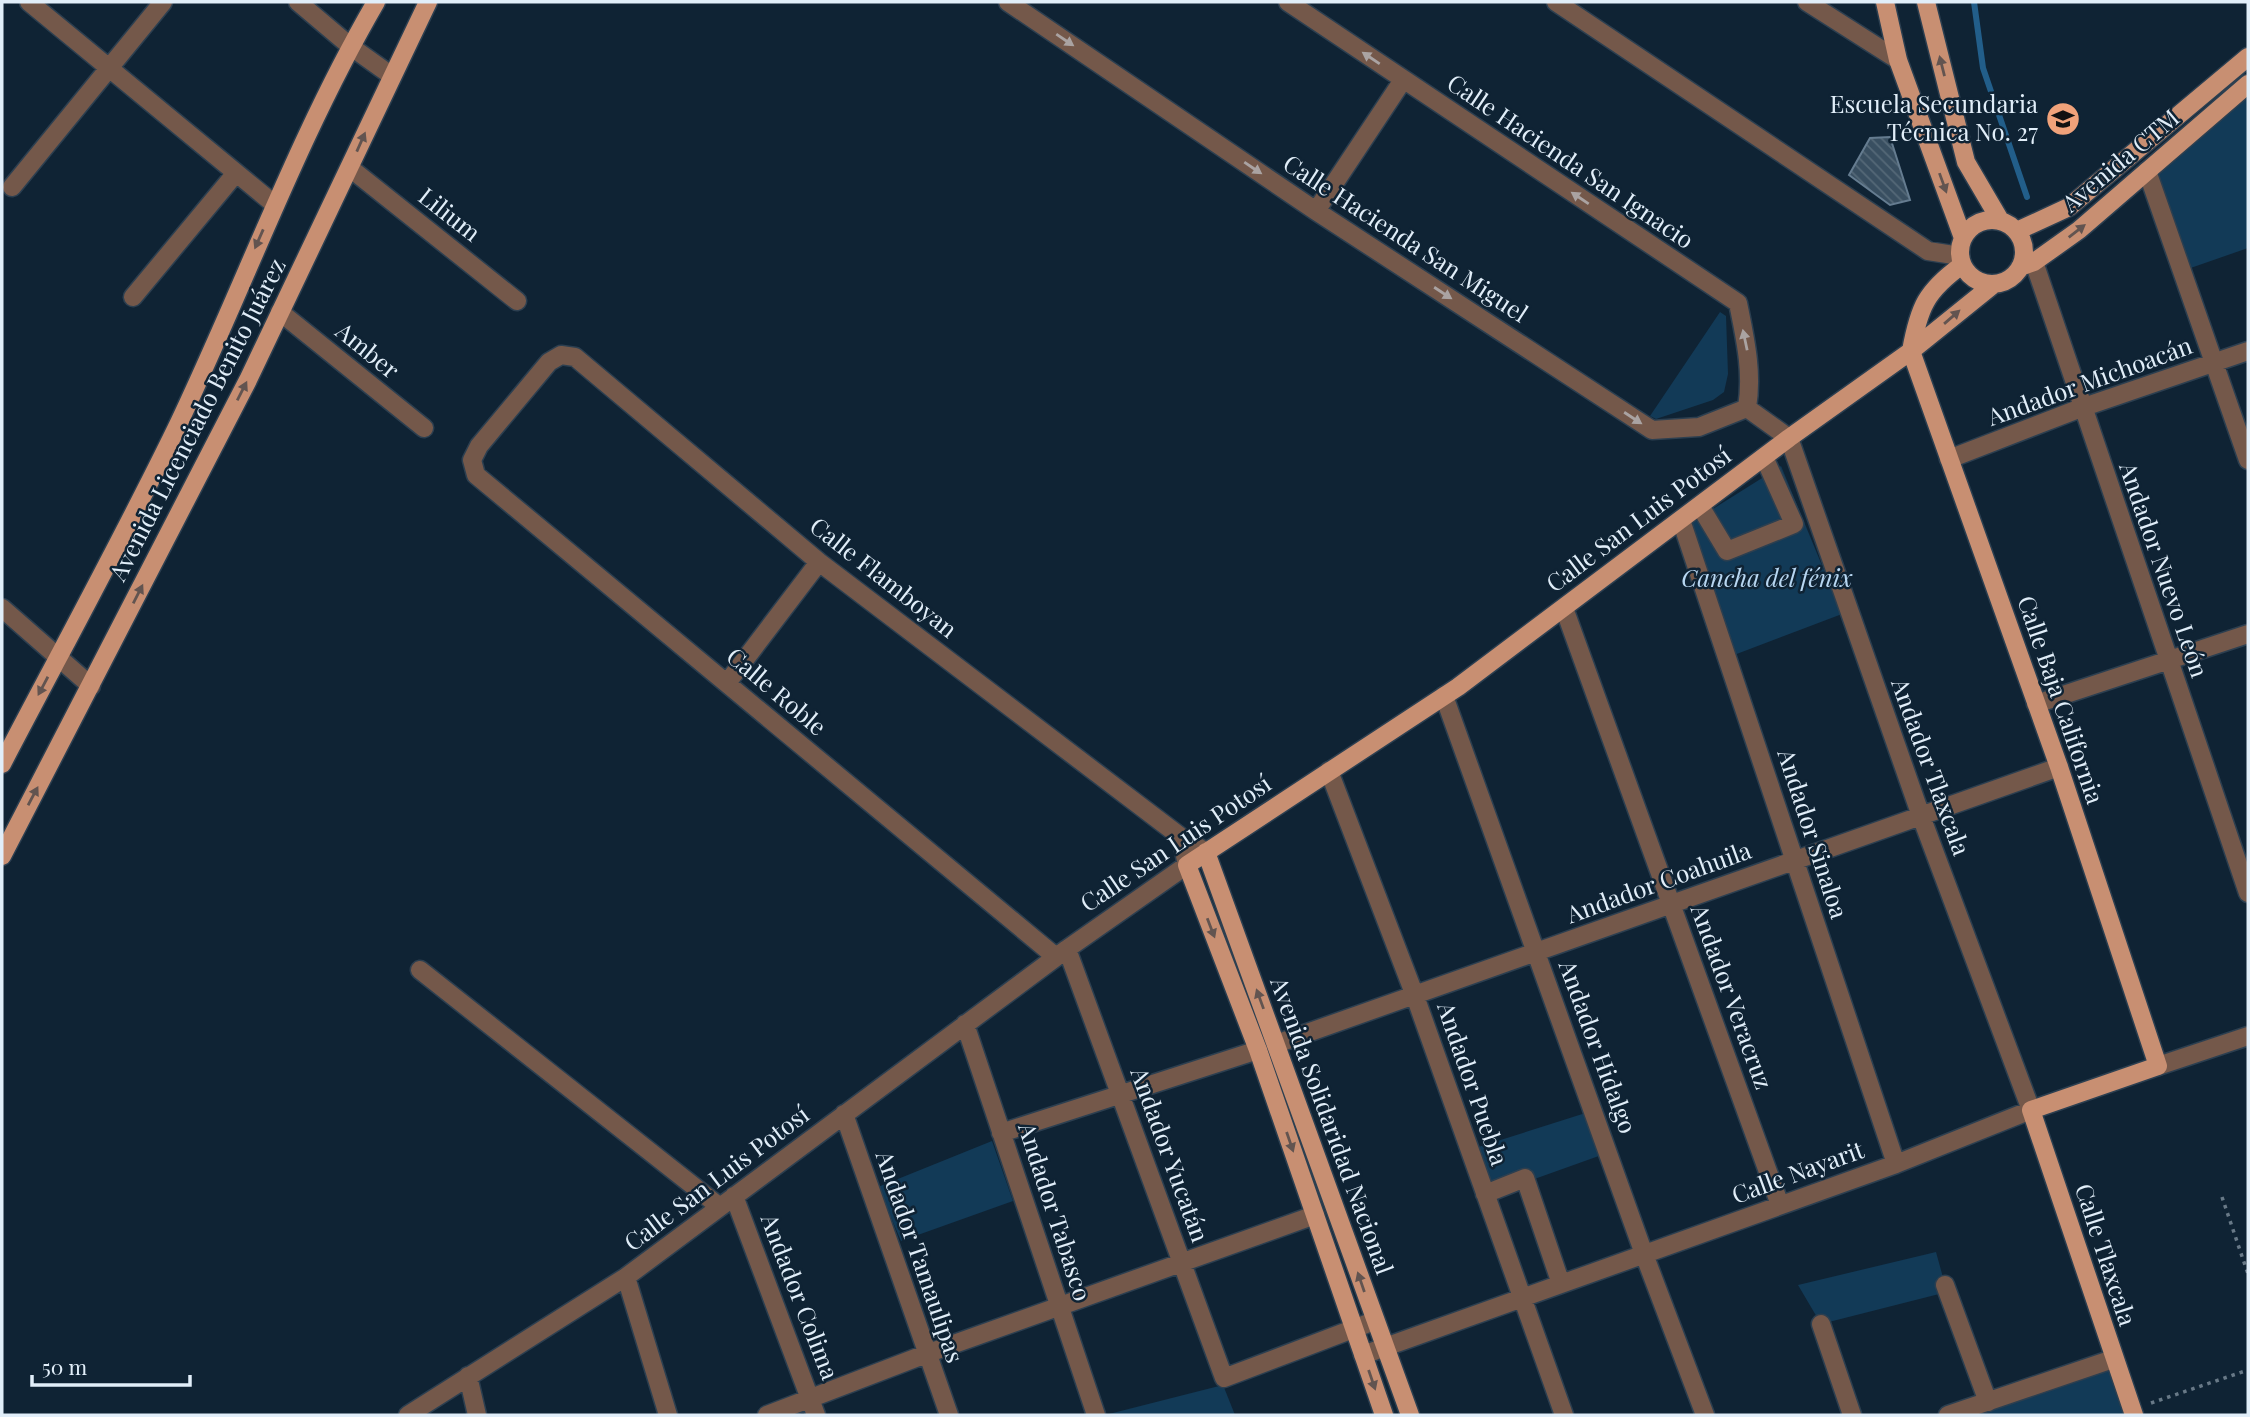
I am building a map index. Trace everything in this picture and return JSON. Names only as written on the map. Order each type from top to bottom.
[{"type":"main road","name":"Avenida Licenciado Benito Juárez","points":[[2,764],[176,429],[274,204],[350,46],[376,2]]},
{"type":"main road","name":"Avenida Licenciado Benito Juárez","points":[[2,856],[280,312],[428,2]]},
{"type":"main road","points":[[1885,2],[1898,60],[1962,237],[1961,260],[1970,275],[1981,282],[1994,284],[2009,279],[2027,265],[2023,243],[2017,231],[2000,220],[1966,163],[1926,2]]},
{"type":"main road","name":"Avenida CTM","points":[[2017,231],[2069,207],[2248,57]]},
{"type":"main road","name":"Avenida CTM","points":[[2027,265],[2079,230],[2248,84]]},
{"type":"main road","points":[[1962,237],[1972,226],[1985,220],[2000,220]]},
{"type":"main road","points":[[1911,351],[1916,319],[1936,284],[1961,260]]},
{"type":"main road","name":"Calle San Luis Potosí","points":[[1187,864],[1444,696],[1789,438],[1911,351],[1994,284]]},
{"type":"main road","name":"Calle Baja California","points":[[1911,351],[2059,767],[2158,1066]]},
{"type":"main road","name":"Avenida Solidaridad Nacional","points":[[1206,852],[1410,1415]]},
{"type":"main road","name":"Avenida Solidaridad Nacional","points":[[1187,864],[1258,1050],[1384,1415]]},
{"type":"main road","name":"Calle Nayarit","points":[[2031,1110],[2158,1066]]},
{"type":"main road","name":"Calle Tlaxcala","points":[[2031,1110],[2133,1412]]},
{"type":"street","points":[[29,2],[274,204]]},
{"type":"street","points":[[12,187],[163,2]]},
{"type":"street","points":[[298,2],[350,46],[392,76]]},
{"type":"street","name":"Calle Hacienda San Miguel","points":[[1008,2],[1316,211],[1652,430],[1699,427],[1747,408]]},
{"type":"street","name":"Calle Hacienda San Ignacio","points":[[1288,2],[1738,303],[1748,354],[1750,388],[1747,408]]},
{"type":"street","points":[[1556,2],[1928,251],[1961,260]]},
{"type":"street","points":[[1807,2],[1898,60]]},
{"type":"street","points":[[1316,211],[1403,80]]},
{"type":"street","name":"Lilium","points":[[350,168],[517,301]]},
{"type":"street","points":[[2147,171],[2248,460]]},
{"type":"street","points":[[133,297],[236,173]]},
{"type":"street","name":"Andador Nuevo León","points":[[2027,265],[2081,408],[2248,893]]},
{"type":"street","name":"Amber","points":[[280,312],[424,428]]},
{"type":"street","name":"Andador Michoacán","points":[[1949,459],[2081,408],[2248,351]]},
{"type":"street","name":"Calle Flamboyan","points":[[472,460],[479,446],[550,362],[561,355],[575,357],[820,562],[1181,837],[1206,852]]},
{"type":"street","points":[[1747,408],[1789,438]]},
{"type":"street","name":"Andador Tlaxcala","points":[[1789,438],[1921,816],[2031,1110]]},
{"type":"street","points":[[1700,506],[1727,551],[1794,524],[1764,457]]},
{"type":"street","name":"Calle Roble","points":[[472,460],[476,475],[727,683],[1061,953]]},
{"type":"street","name":"Andador Sinaloa","points":[[1681,520],[1896,1164]]},
{"type":"street","points":[[727,683],[820,562]]},
{"type":"street","points":[[2,608],[57,659],[91,686]]},
{"type":"street","name":"Andador Veracruz","points":[[1564,608],[1780,1205]]},
{"type":"street","points":[[2036,704],[2248,634]]},
{"type":"street","name":"Andador Hidalgo","points":[[1444,696],[1644,1254],[1705,1415]]},
{"type":"street","name":"Andador Coahuila","points":[[1276,1044],[1538,954],[1671,904],[2059,767]]},
{"type":"street","name":"Andador Puebla","points":[[1329,771],[1415,996],[1564,1415]]},
{"type":"street","points":[[1181,837],[1187,864]]},
{"type":"street","name":"Calle San Luis Potosí","points":[[408,1415],[626,1277],[1061,953],[1187,864]]},
{"type":"street","name":"Andador Yucatán","points":[[1061,953],[1121,1094],[1224,1378],[1354,1329]]},
{"type":"street","points":[[420,970],[727,1202]]},
{"type":"street","name":"Andador Tabasco","points":[[965,1024],[1096,1415]]},
{"type":"street","name":"Calle Nayarit","points":[[2158,1066],[2248,1036]]},
{"type":"street","points":[[1001,1133],[1258,1050]]},
{"type":"street","name":"Calle Nayarit","points":[[1363,1354],[1896,1164],[2031,1110]]},
{"type":"street","name":"Andador Tamaulipas","points":[[844,1114],[949,1415]]},
{"type":"street","points":[[1485,1194],[1525,1178],[1561,1284]]},
{"type":"street","name":"Andador Colima","points":[[727,1202],[814,1408]]},
{"type":"street","points":[[767,1415],[814,1408],[926,1354],[1315,1215]]},
{"type":"street","points":[[626,1277],[668,1415]]},
{"type":"street","points":[[1945,1285],[1988,1402]]},
{"type":"street","points":[[1354,1329],[1374,1321]]},
{"type":"street","points":[[1821,1324],[1852,1415]]},
{"type":"street","points":[[1948,1415],[2113,1359]]},
{"type":"street","points":[[468,1376],[477,1415]]},
{"type":"path","points":[[2222,1196],[2248,1274]]},
{"type":"path","points":[[2133,1412],[2248,1370]]},
{"type":"green space","points":[[2248,84],[2248,248],[2182,271],[2147,171]]},
{"type":"green space","points":[[1720,312],[1726,316],[1728,374],[1724,392],[1713,400],[1656,419],[1650,416]]},
{"type":"green space","name":"Cancha del fénix","points":[[1781,466],[1842,614],[1734,655],[1689,524]]},
{"type":"green space","points":[[1595,1110],[1610,1152],[1490,1195],[1472,1149]]},
{"type":"green space","points":[[992,1141],[1013,1201],[901,1241],[878,1187]]},
{"type":"green space","points":[[1936,1252],[1947,1292],[1821,1324],[1798,1285]]},
{"type":"green space","points":[[2113,1359],[2134,1415],[1948,1415]]},
{"type":"green space","points":[[1223,1385],[1235,1415],[1105,1415]]},
{"type":"building","points":[[1890,137],[1910,200],[1890,205],[1849,175],[1870,138]]},
{"type":"waterway","points":[[1974,2],[1983,68],[2027,197]]},
{"type":"place","name":"Escuela Secundaria Técnica No. 27","points":[[2063,119]]}]
